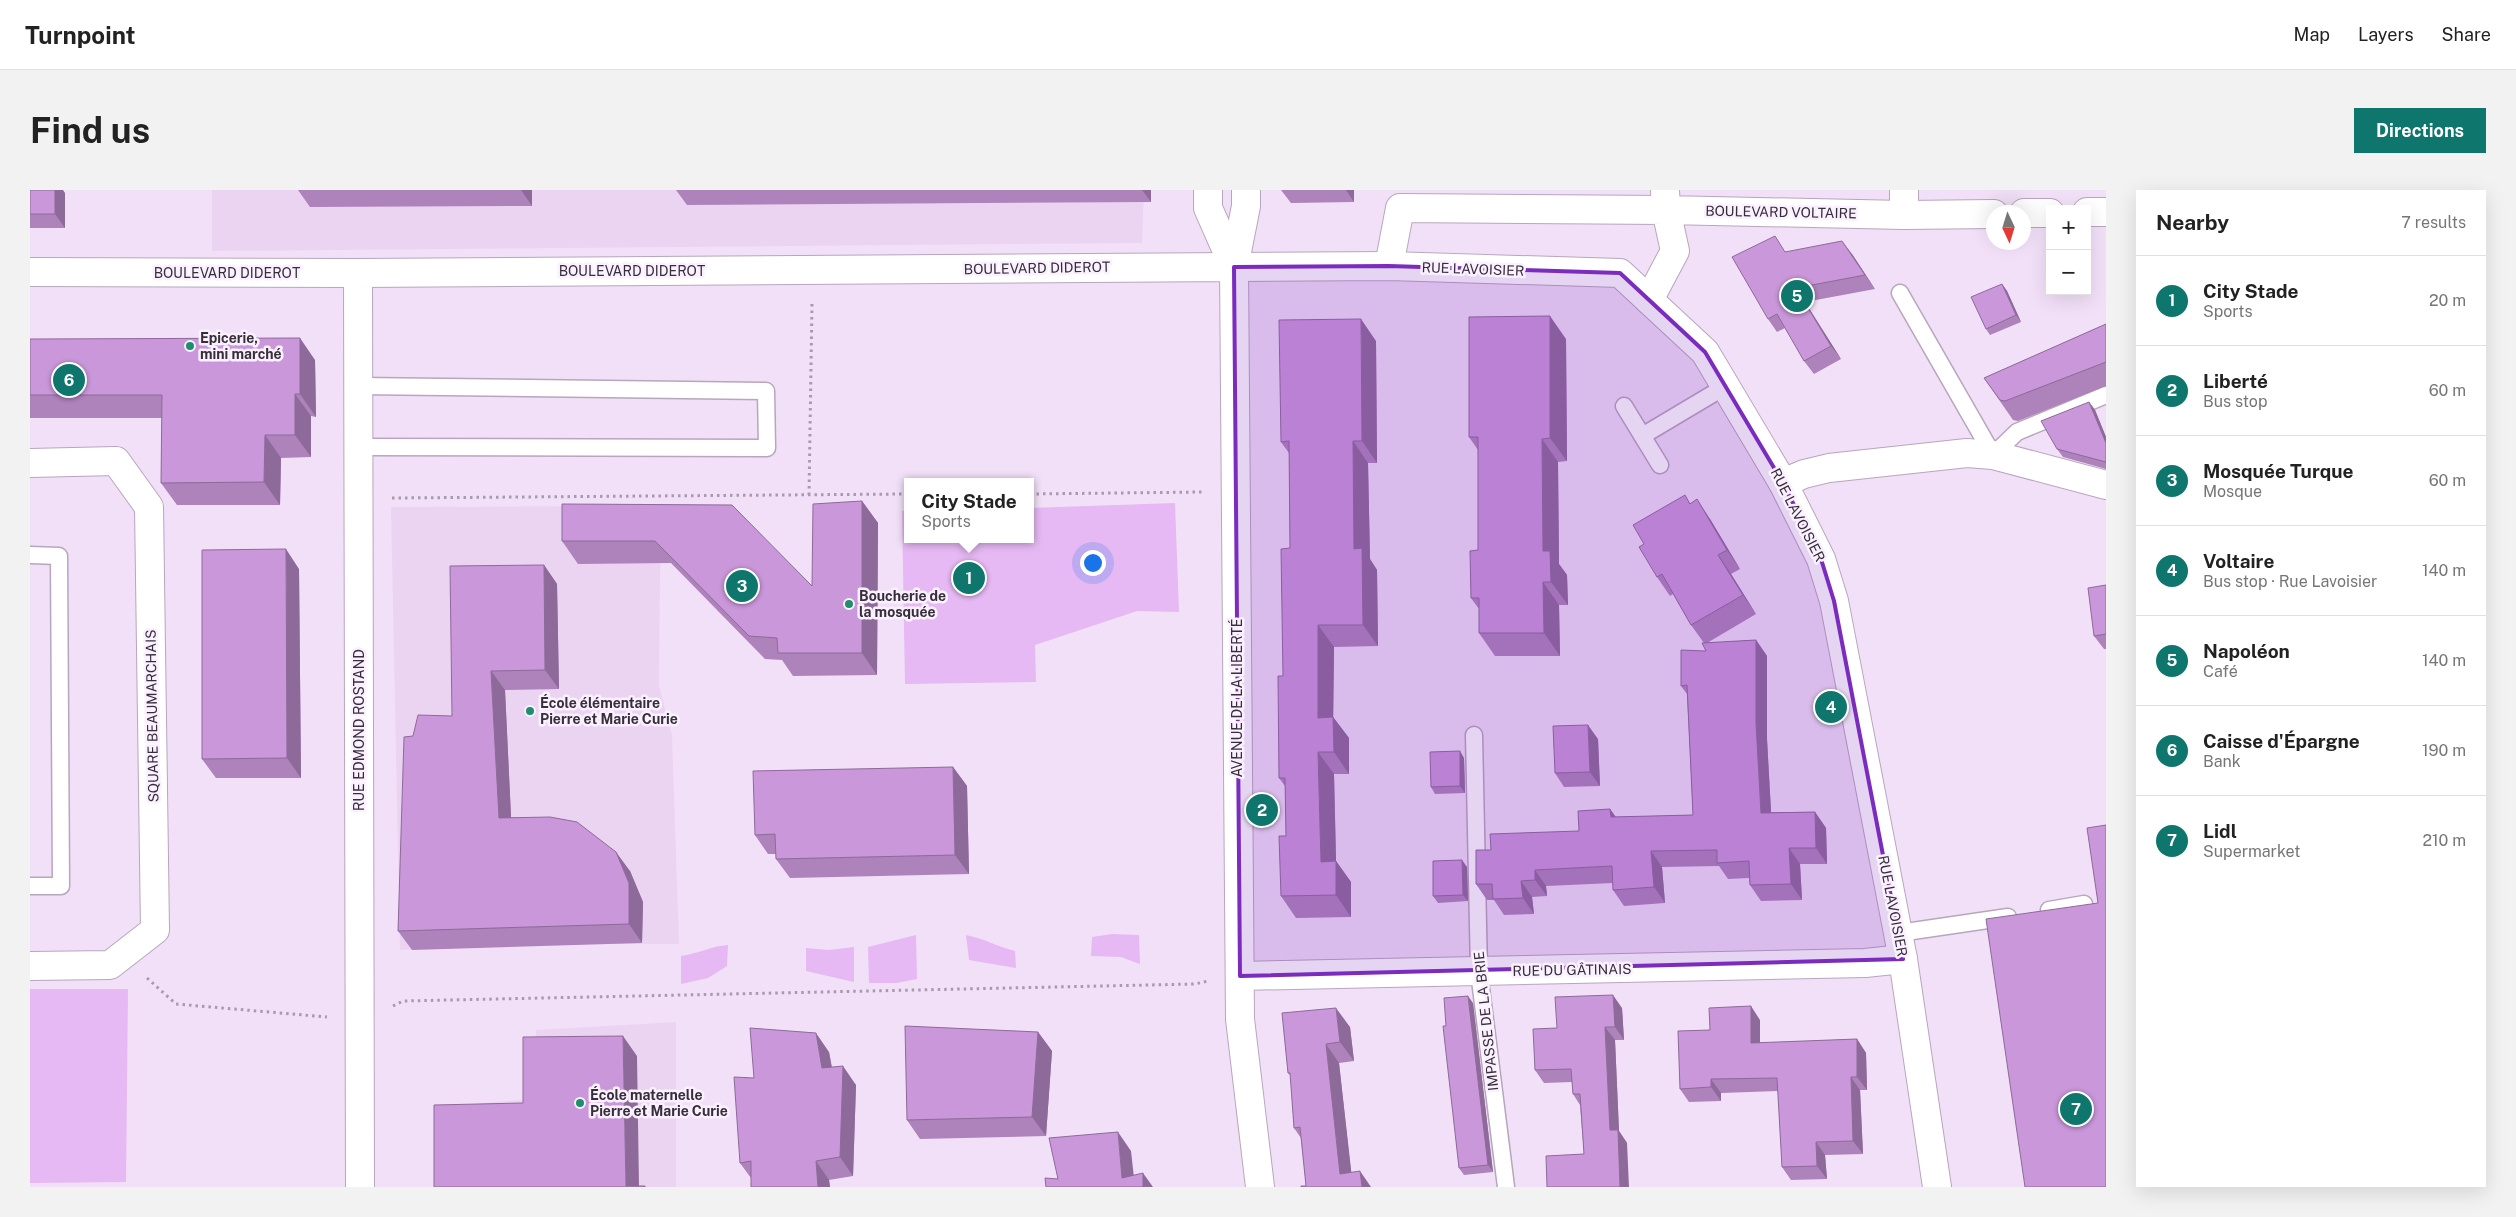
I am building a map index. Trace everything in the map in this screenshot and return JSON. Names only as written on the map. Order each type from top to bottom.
[{"type":"street","name":"AVENUE DE LA LIBERTÉ","points":[[1208,190],[1208,208],[1234,267]]},
{"type":"street","name":"AVENUE DE LA LIBERTÉ","points":[[1246,190],[1246,206],[1234,267],[1240,1019],[1260,1187]]},
{"type":"street","name":"BOULEVARD VOLTAIRE","points":[[1389,266],[1400,208],[1666,200],[1904,202],[1986,213]]},
{"type":"street","points":[[1649,300],[1675,251],[1666,200]]},
{"type":"street","points":[[2091,212],[2106,212]]},
{"type":"street","points":[[2031,213],[2046,213]]},
{"type":"street","name":"RUE LAVOISIER","points":[[1234,267],[1389,266],[1620,273],[1705,352],[1783,483],[1821,559],[1834,601],[1901,946],[1937,1187]]},
{"type":"street","name":"BOULEVARD DIDEROT","points":[[30,272],[358,273],[1234,267]]},
{"type":"street","name":"RUE EDMOND ROSTAND","points":[[358,273],[360,1187]]},
{"type":"street","points":[[1783,483],[1804,474],[1829,468],[1967,452],[1993,455],[2106,485]]},
{"type":"street","name":"SQUARE BEAUMARCHAIS","points":[[30,463],[116,461],[149,507],[155,930],[110,965],[30,966]]},
{"type":"street","name":"RUE DU GÂTINAIS","points":[[1240,976],[1865,963],[1901,946]]},
{"type":"lane","points":[[1900,293],[1993,455],[2017,432],[2106,395]]},
{"type":"lane","points":[[358,386],[766,391],[767,448],[359,447]]},
{"type":"lane","points":[[1642,436],[1726,386]]},
{"type":"lane","points":[[1624,406],[1660,465]]},
{"type":"lane","points":[[30,556],[59,556],[61,886],[30,886]]},
{"type":"lane","name":"IMPASSE DE LA BRIE","points":[[1474,735],[1479,972],[1506,1187]]},
{"type":"lane","points":[[1901,946],[2026,914],[2084,904]]},
{"type":"path","points":[[810,495],[812,270]]},
{"type":"path","points":[[1034,494],[1236,492]]},
{"type":"path","points":[[359,499],[904,494]]},
{"type":"path","points":[[122,956],[176,1004],[360,1020],[403,1001],[1195,984],[1240,976]]},
{"type":"highlighted area","points":[[1389,266],[1620,273],[1705,352],[1783,483],[1821,559],[1834,601],[1903,959],[1240,976],[1234,267]]},
{"type":"shaded area","points":[[212,190],[1144,190],[1142,243],[212,251]]},
{"type":"shaded area","points":[[1175,503],[1179,612],[1137,611],[1035,645],[1036,682],[905,684],[902,511],[904,511],[904,543],[1034,543],[1034,508]]},
{"type":"shaded area","name":"École élémentaire Pierre et Marie Curie","points":[[663,506],[659,686],[672,735],[679,944],[537,944],[400,950],[391,507]]},
{"type":"shaded area","points":[[1112,934],[1139,935],[1140,964],[1121,957],[1091,956],[1092,937]]},
{"type":"shaded area","points":[[916,935],[917,979],[896,983],[869,983],[868,947]]},
{"type":"shaded area","points":[[966,935],[1015,951],[1016,968],[969,960]]},
{"type":"shaded area","points":[[728,945],[727,966],[708,978],[681,984],[681,956]]},
{"type":"shaded area","points":[[854,947],[854,982],[806,971],[806,948],[829,950]]},
{"type":"shaded area","points":[[30,989],[128,989],[126,1182],[30,1183]]},
{"type":"shaded area","name":"École maternelle Pierre et Marie Curie","points":[[676,1022],[676,1187],[441,1187],[439,1107],[531,1099],[536,1030]]},
{"type":"building","points":[[30,190],[55,190],[55,214],[30,214]]},
{"type":"building","points":[[1775,236],[1785,252],[1842,241],[1865,275],[1796,288],[1831,346],[1804,361],[1777,314],[1768,319],[1732,257]]},
{"type":"building","points":[[2002,284],[2016,315],[1986,329],[1971,297]]},
{"type":"building","points":[[1550,316],[1550,438],[1542,439],[1543,551],[1550,551],[1551,582],[1543,582],[1544,633],[1479,633],[1479,598],[1471,598],[1470,551],[1478,550],[1478,437],[1469,437],[1469,317]]},
{"type":"building","points":[[1361,319],[1362,441],[1353,441],[1354,549],[1362,548],[1363,625],[1318,625],[1318,718],[1333,717],[1334,752],[1318,752],[1321,862],[1336,861],[1336,895],[1281,896],[1279,836],[1286,836],[1285,778],[1279,778],[1278,676],[1283,676],[1281,549],[1290,548],[1289,441],[1281,442],[1279,320]]},
{"type":"building","points":[[2106,324],[2106,362],[2005,401],[2000,400],[1984,378]]},
{"type":"building","points":[[300,338],[300,394],[295,394],[295,435],[265,435],[264,482],[161,483],[162,395],[30,395],[30,339]]},
{"type":"building","points":[[2089,402],[2106,443],[2106,462],[2057,449],[2041,421]]},
{"type":"building","points":[[1685,495],[1690,504],[1697,499],[1727,550],[1718,555],[1743,595],[1691,625],[1662,574],[1657,577],[1639,547],[1644,544],[1633,525]]},
{"type":"building","points":[[862,501],[862,653],[778,653],[777,638],[749,636],[655,541],[562,541],[562,504],[732,505],[812,586],[813,504]]},
{"type":"building","points":[[286,549],[287,758],[202,759],[202,550]]},
{"type":"building","points":[[544,565],[545,670],[491,671],[499,818],[550,817],[577,822],[616,852],[629,883],[629,924],[398,931],[404,737],[413,736],[418,715],[452,716],[450,566]]},
{"type":"building","points":[[2106,585],[2106,634],[2094,636],[2088,588]]},
{"type":"building","points":[[1756,640],[1756,723],[1761,813],[1815,812],[1816,848],[1789,848],[1791,884],[1750,885],[1749,861],[1717,863],[1717,850],[1651,851],[1654,887],[1613,890],[1612,866],[1535,870],[1535,880],[1521,881],[1523,898],[1493,899],[1492,884],[1476,884],[1476,850],[1491,850],[1490,834],[1579,831],[1578,811],[1610,809],[1611,817],[1693,815],[1687,685],[1681,686],[1681,650],[1706,651],[1702,643]]},
{"type":"building","points":[[1588,725],[1590,772],[1555,773],[1553,726]]},
{"type":"building","points":[[1460,751],[1460,786],[1431,787],[1430,752]]},
{"type":"building","points":[[953,767],[955,855],[776,859],[775,834],[755,835],[753,771]]},
{"type":"building","points":[[2106,825],[2106,1187],[2025,1187],[1986,919],[2098,903],[2087,828]]},
{"type":"building","points":[[1462,860],[1463,895],[1433,896],[1433,861]]},
{"type":"building","points":[[1613,995],[1615,1027],[1605,1027],[1610,1130],[1618,1130],[1620,1187],[1547,1187],[1546,1156],[1584,1154],[1580,1094],[1573,1094],[1571,1069],[1535,1070],[1533,1029],[1557,1028],[1555,997]]},
{"type":"building","points":[[1468,996],[1488,1165],[1459,1168],[1443,1026],[1446,1026],[1444,998]]},
{"type":"building","points":[[1751,1006],[1751,1043],[1857,1039],[1857,1077],[1851,1077],[1853,1141],[1816,1142],[1817,1166],[1782,1167],[1777,1078],[1711,1079],[1711,1087],[1680,1089],[1678,1031],[1710,1030],[1709,1008]]},
{"type":"building","points":[[1336,1008],[1340,1042],[1326,1044],[1340,1174],[1360,1171],[1362,1187],[1301,1187],[1306,1186],[1300,1127],[1294,1128],[1290,1073],[1288,1073],[1282,1013]]},
{"type":"building","points":[[905,1026],[1038,1032],[1032,1117],[907,1120]]},
{"type":"building","points":[[750,1028],[816,1033],[822,1068],[843,1066],[840,1157],[816,1161],[818,1187],[751,1187],[751,1161],[740,1163],[734,1077],[754,1078]]},
{"type":"building","name":"École maternelle Pierre et Marie Curie","points":[[623,1036],[626,1186],[645,1187],[434,1187],[434,1105],[523,1103],[523,1037]]},
{"type":"building","points":[[1118,1132],[1122,1178],[1143,1173],[1143,1187],[1046,1187],[1045,1178],[1058,1179],[1049,1138]]},
{"type":"place","name":"Napoléon","points":[[1797,296]]},
{"type":"place","name":"Epicerie, mini marché","points":[[190,346]]},
{"type":"place","name":"Caisse d'Épargne","points":[[69,380]]},
{"type":"place","name":"City Stade","points":[[969,578]]},
{"type":"place","name":"Mosquée Turque","points":[[742,586]]},
{"type":"place","name":"Boucherie de la mosquée","points":[[849,604]]},
{"type":"place","name":"Voltaire","points":[[1831,707]]},
{"type":"place","name":"École élémentaire Pierre et Marie Curie","points":[[530,711]]},
{"type":"place","name":"Liberté","points":[[1262,810]]},
{"type":"place","name":"École maternelle Pierre et Marie Curie","points":[[580,1103]]},
{"type":"place","name":"Lidl","points":[[2076,1109]]}]
